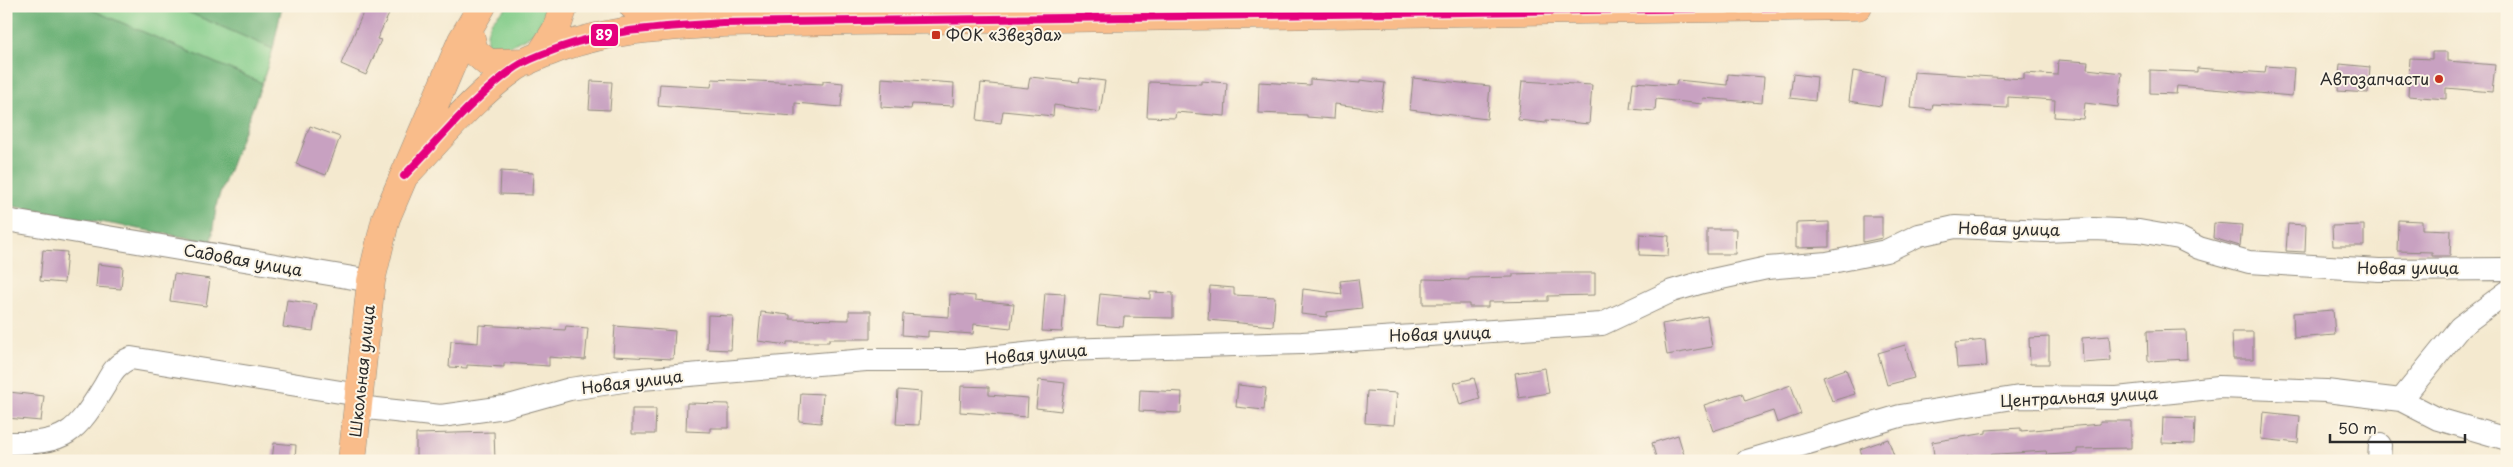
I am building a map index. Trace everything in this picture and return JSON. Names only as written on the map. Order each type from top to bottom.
[{"type":"main road","points":[[372,281],[386,218],[462,40],[482,6]]},
{"type":"main road","points":[[404,176],[485,92],[533,58],[556,30],[564,6]]},
{"type":"main road","points":[[633,6],[723,23]]},
{"type":"main road","points":[[468,30],[474,51],[488,63],[533,58],[603,34],[634,29],[723,23],[1858,6]]},
{"type":"main road","name":"Школьная улица","points":[[352,461],[372,281]]},
{"type":"street","name":"Садовая улица","points":[[6,220],[372,281]]},
{"type":"street","name":"Новая улица","points":[[358,401],[441,416],[506,408],[570,389],[630,380],[866,360],[968,360],[1061,350],[1302,343],[1602,324],[1672,291],[1703,282],[1767,268],[1827,264],[1886,251],[1919,235],[1955,228],[2044,232],[2094,229],[2139,231],[2179,238],[2199,248],[2249,262],[2379,270],[2507,269]]},
{"type":"street","points":[[2507,292],[2460,327],[2394,399],[2438,419],[2507,439]]},
{"type":"street","points":[[6,443],[60,438],[75,428],[85,417],[117,363],[130,358],[358,401]]},
{"type":"street","name":"Центральная улица","points":[[1747,461],[1900,416],[2019,397],[2117,398],[2220,387],[2326,391],[2394,399]]},
{"type":"green space","points":[[6,6],[83,6],[262,83],[217,202],[211,242],[6,205]]},
{"type":"green space","points":[[83,6],[174,6],[273,49],[262,83]]},
{"type":"green space","points":[[174,6],[282,6],[273,49]]},
{"type":"green space","points":[[508,6],[546,6],[551,17],[536,32],[497,53],[488,51],[487,36],[490,25]]},
{"type":"building","points":[[366,6],[393,6],[377,39],[381,40],[366,75],[341,64]]},
{"type":"building","points":[[2432,52],[2448,52],[2448,61],[2495,65],[2492,92],[2446,88],[2446,99],[2408,96],[2410,58],[2432,59]]},
{"type":"building","points":[[2058,60],[2088,62],[2087,69],[2122,73],[2118,107],[2085,103],[2083,119],[2054,117],[2055,100],[2008,97],[2008,108],[1933,104],[1932,110],[1911,108],[1914,72],[2024,79],[2024,73],[2057,75]]},
{"type":"building","points":[[2340,64],[2370,67],[2368,93],[2338,91]]},
{"type":"building","points":[[2266,66],[2294,68],[2292,96],[2177,86],[2176,94],[2150,93],[2150,70],[2197,72],[2197,68],[2265,73]]},
{"type":"building","points":[[1853,71],[1885,76],[1881,106],[1849,101]]},
{"type":"building","points":[[1728,74],[1764,77],[1762,103],[1703,98],[1702,104],[1656,99],[1655,111],[1630,109],[1633,82],[1676,85],[1677,80],[1727,85]]},
{"type":"building","points":[[1793,74],[1817,77],[1815,101],[1790,98]]},
{"type":"building","points":[[1030,77],[1079,82],[1080,78],[1105,81],[1100,112],[1054,105],[1053,116],[1003,111],[1001,123],[977,120],[981,83],[1028,88]]},
{"type":"building","points":[[882,78],[954,83],[953,106],[912,104],[911,109],[881,107]]},
{"type":"building","points":[[1413,78],[1490,86],[1487,119],[1410,110]]},
{"type":"building","points":[[712,79],[823,84],[823,81],[843,83],[841,107],[795,103],[795,116],[658,106],[660,84],[711,87]]},
{"type":"building","points":[[1310,79],[1360,83],[1360,80],[1385,83],[1381,110],[1335,104],[1334,119],[1307,117],[1307,115],[1258,113],[1259,82],[1310,85]]},
{"type":"building","points":[[591,81],[612,82],[610,110],[589,109]]},
{"type":"building","points":[[1201,81],[1227,83],[1225,116],[1176,112],[1175,118],[1147,117],[1149,82],[1201,84]]},
{"type":"building","points":[[1522,81],[1592,85],[1589,124],[1546,120],[1546,123],[1518,120]]},
{"type":"building","points":[[310,126],[340,137],[326,175],[296,164]]},
{"type":"building","points":[[501,171],[533,173],[532,195],[500,194]]},
{"type":"building","points":[[1863,216],[1882,216],[1882,238],[1863,242]]},
{"type":"building","points":[[2398,220],[2422,221],[2422,229],[2451,230],[2450,256],[2432,256],[2432,252],[2397,251]]},
{"type":"building","points":[[1829,222],[1829,247],[1796,248],[1796,223]]},
{"type":"building","points":[[2214,223],[2242,225],[2240,246],[2213,238]]},
{"type":"building","points":[[2288,224],[2306,225],[2305,252],[2286,251]]},
{"type":"building","points":[[2364,225],[2364,246],[2333,246],[2332,226]]},
{"type":"building","points":[[1707,229],[1736,229],[1735,254],[1707,254]]},
{"type":"building","points":[[1640,234],[1669,236],[1668,256],[1639,255]]},
{"type":"building","points":[[43,250],[67,252],[64,283],[40,281]]},
{"type":"building","points":[[98,264],[123,267],[121,289],[96,287]]},
{"type":"building","points":[[1595,273],[1595,295],[1548,296],[1548,301],[1488,302],[1488,307],[1469,307],[1469,304],[1423,304],[1423,279],[1469,280],[1469,278],[1513,277],[1513,274]]},
{"type":"building","points":[[174,274],[210,279],[206,306],[170,301]]},
{"type":"building","points":[[1358,279],[1362,308],[1327,312],[1327,317],[1301,314],[1303,289],[1342,294],[1340,281]]},
{"type":"building","points":[[1210,286],[1234,288],[1234,295],[1275,297],[1273,326],[1208,320]]},
{"type":"building","points":[[1150,292],[1173,293],[1173,318],[1124,317],[1123,327],[1097,325],[1100,294],[1150,299]]},
{"type":"building","points":[[1045,293],[1065,294],[1062,332],[1042,331]]},
{"type":"building","points":[[950,294],[975,296],[975,300],[1014,304],[1011,328],[974,324],[973,334],[928,331],[928,337],[902,335],[903,314],[949,317]]},
{"type":"building","points":[[287,300],[317,304],[313,331],[283,327]]},
{"type":"building","points":[[2333,310],[2335,335],[2294,338],[2293,313]]},
{"type":"building","points":[[849,311],[871,311],[871,339],[787,342],[787,345],[758,341],[761,312],[790,315],[790,319],[849,320]]},
{"type":"building","points":[[708,315],[733,316],[731,350],[707,349]]},
{"type":"building","points":[[1707,316],[1712,347],[1667,355],[1662,324]]},
{"type":"building","points":[[479,325],[565,330],[566,326],[588,328],[585,360],[549,357],[549,366],[504,363],[504,367],[467,365],[467,368],[449,367],[451,341],[478,343]]},
{"type":"building","points":[[615,326],[675,331],[673,359],[613,356]]},
{"type":"building","points":[[2186,330],[2187,359],[2148,361],[2147,331]]},
{"type":"building","points":[[2232,332],[2253,332],[2253,359],[2233,359]]},
{"type":"building","points":[[2109,336],[2111,361],[2083,363],[2082,338]]},
{"type":"building","points":[[2049,337],[2049,364],[2030,364],[2029,338]]},
{"type":"building","points":[[1985,340],[1987,366],[1957,368],[1955,343]]},
{"type":"building","points":[[1905,345],[1914,378],[1887,385],[1878,353]]},
{"type":"building","points":[[1545,368],[1549,393],[1519,398],[1515,373]]},
{"type":"building","points":[[1846,369],[1855,394],[1832,401],[1823,377]]},
{"type":"building","points":[[1474,378],[1480,399],[1460,405],[1454,383]]},
{"type":"building","points":[[1039,380],[1065,383],[1061,411],[1036,408]]},
{"type":"building","points":[[1238,385],[1266,388],[1264,410],[1236,407]]},
{"type":"building","points":[[1791,385],[1801,414],[1777,423],[1773,411],[1713,431],[1704,405],[1742,393],[1745,401]]},
{"type":"building","points":[[961,386],[989,387],[989,395],[1028,398],[1027,417],[960,412]]},
{"type":"building","points":[[898,390],[921,392],[919,425],[896,424]]},
{"type":"building","points":[[1140,390],[1182,392],[1181,413],[1139,411]]},
{"type":"building","points":[[1367,391],[1397,393],[1394,425],[1365,423]]},
{"type":"building","points":[[9,392],[44,396],[41,421],[6,418]]},
{"type":"building","points":[[801,393],[823,394],[821,423],[799,421]]},
{"type":"building","points":[[687,403],[729,404],[729,428],[710,428],[710,432],[686,431]]},
{"type":"building","points":[[632,409],[656,409],[655,434],[632,434]]},
{"type":"building","points":[[2263,412],[2300,416],[2298,443],[2261,439]]},
{"type":"building","points":[[2163,417],[2195,418],[2194,444],[2162,443]]},
{"type":"building","points":[[2100,421],[2131,421],[2131,448],[2077,449],[2077,453],[2047,455],[2046,451],[1967,456],[1967,461],[1935,461],[1932,442],[1986,433],[1986,430],[2021,428],[2021,431],[2100,424]]},
{"type":"building","points":[[494,432],[495,461],[416,461],[416,434]]},
{"type":"building","points":[[1678,435],[1685,458],[1674,461],[1657,461],[1652,443]]},
{"type":"building","points":[[1888,439],[1896,461],[1864,461],[1860,449]]},
{"type":"building","points":[[274,443],[296,445],[295,461],[272,461]]},
{"type":"transit line","name":"89","points":[[404,176],[472,104],[516,67],[562,47],[602,36],[641,29],[723,23],[1858,6]]},
{"type":"place","name":"ФОК «Звезда»","points":[[936,35]]},
{"type":"place","name":"Автозапчасти","points":[[2439,79]]}]
